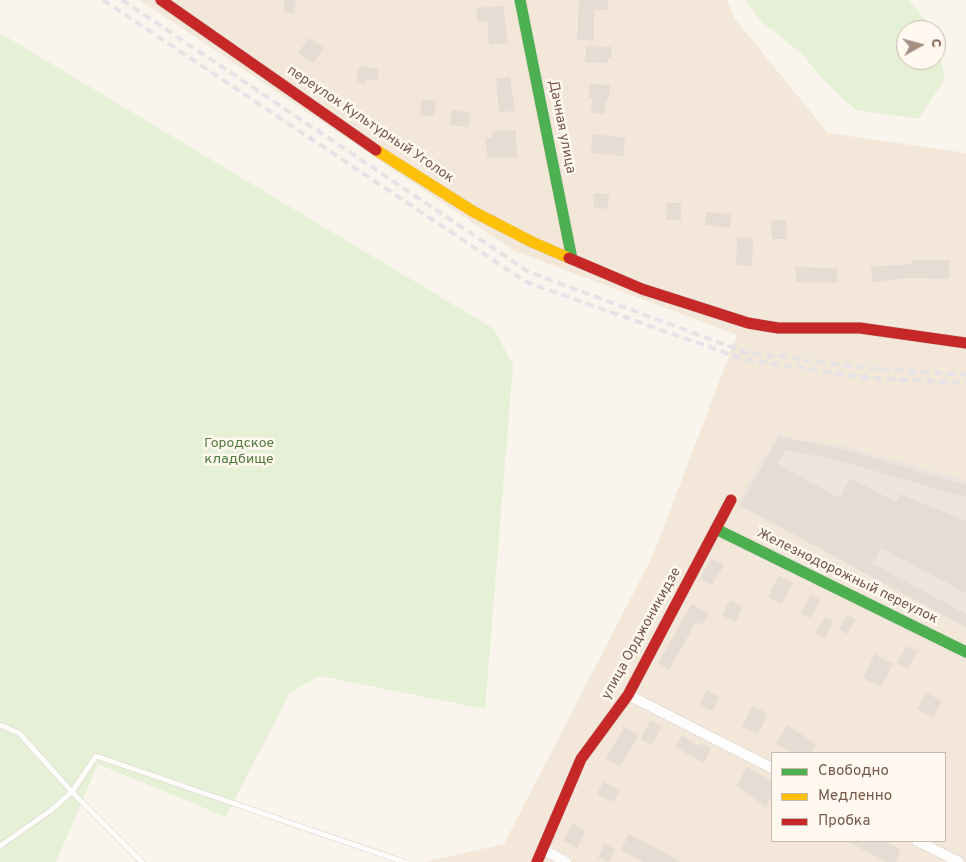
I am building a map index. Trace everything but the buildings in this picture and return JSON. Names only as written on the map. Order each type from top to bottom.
[{"type":"street","name":"переулок Культурный Уголок","points":[[161,0],[401,168],[474,212],[572,259]]},
{"type":"street","name":"Дачная улица","points":[[520,0],[572,259]]},
{"type":"street","points":[[572,259],[642,289],[748,323],[778,328],[860,328],[966,343]]},
{"type":"street","name":"улица Орджоникидзе","points":[[537,862],[544,850],[581,759],[628,695],[732,500]]},
{"type":"street","name":"Железнодорожный переулок","points":[[716,529],[966,652]]},
{"type":"street","points":[[628,695],[771,767]]},
{"type":"street","points":[[918,842],[959,862]]},
{"type":"street","points":[[544,850],[566,862]]},
{"type":"lane","points":[[0,725],[19,733],[72,792],[142,862]]},
{"type":"lane","points":[[0,846],[50,812],[72,792],[96,756],[404,862]]},
{"type":"shaded area","points":[[140,0],[727,0],[734,18],[828,133],[966,153],[966,862],[424,862],[504,844],[653,555],[737,335],[515,251]]},
{"type":"shaded area","points":[[778,433],[799,440],[845,446],[966,480],[966,628],[736,505]]},
{"type":"green space","points":[[745,0],[909,0],[925,20],[896,20],[896,70],[943,70],[945,79],[918,119],[856,110],[826,83],[802,54],[762,22]]},
{"type":"green space","name":"Городское кладбище","points":[[0,33],[494,329],[513,365],[485,709],[320,676],[290,692],[226,817],[98,764],[56,862],[0,862]]},
{"type":"railway","points":[[103,0],[526,282],[743,359],[869,378],[966,383]]},
{"type":"railway","points":[[122,0],[529,272],[745,352],[867,368],[966,375]]},
{"type":"traffic: fast","points":[[520,0],[572,259]]},
{"type":"traffic: fast","points":[[716,529],[966,652]]},
{"type":"traffic: slow","points":[[376,150],[474,212],[532,242],[569,258]]},
{"type":"traffic: jam","points":[[161,0],[376,150]]},
{"type":"traffic: jam","points":[[569,258],[642,289],[748,323],[778,328],[860,328],[966,343]]},
{"type":"traffic: jam","points":[[537,862],[581,759],[628,695],[731,500]]}]
